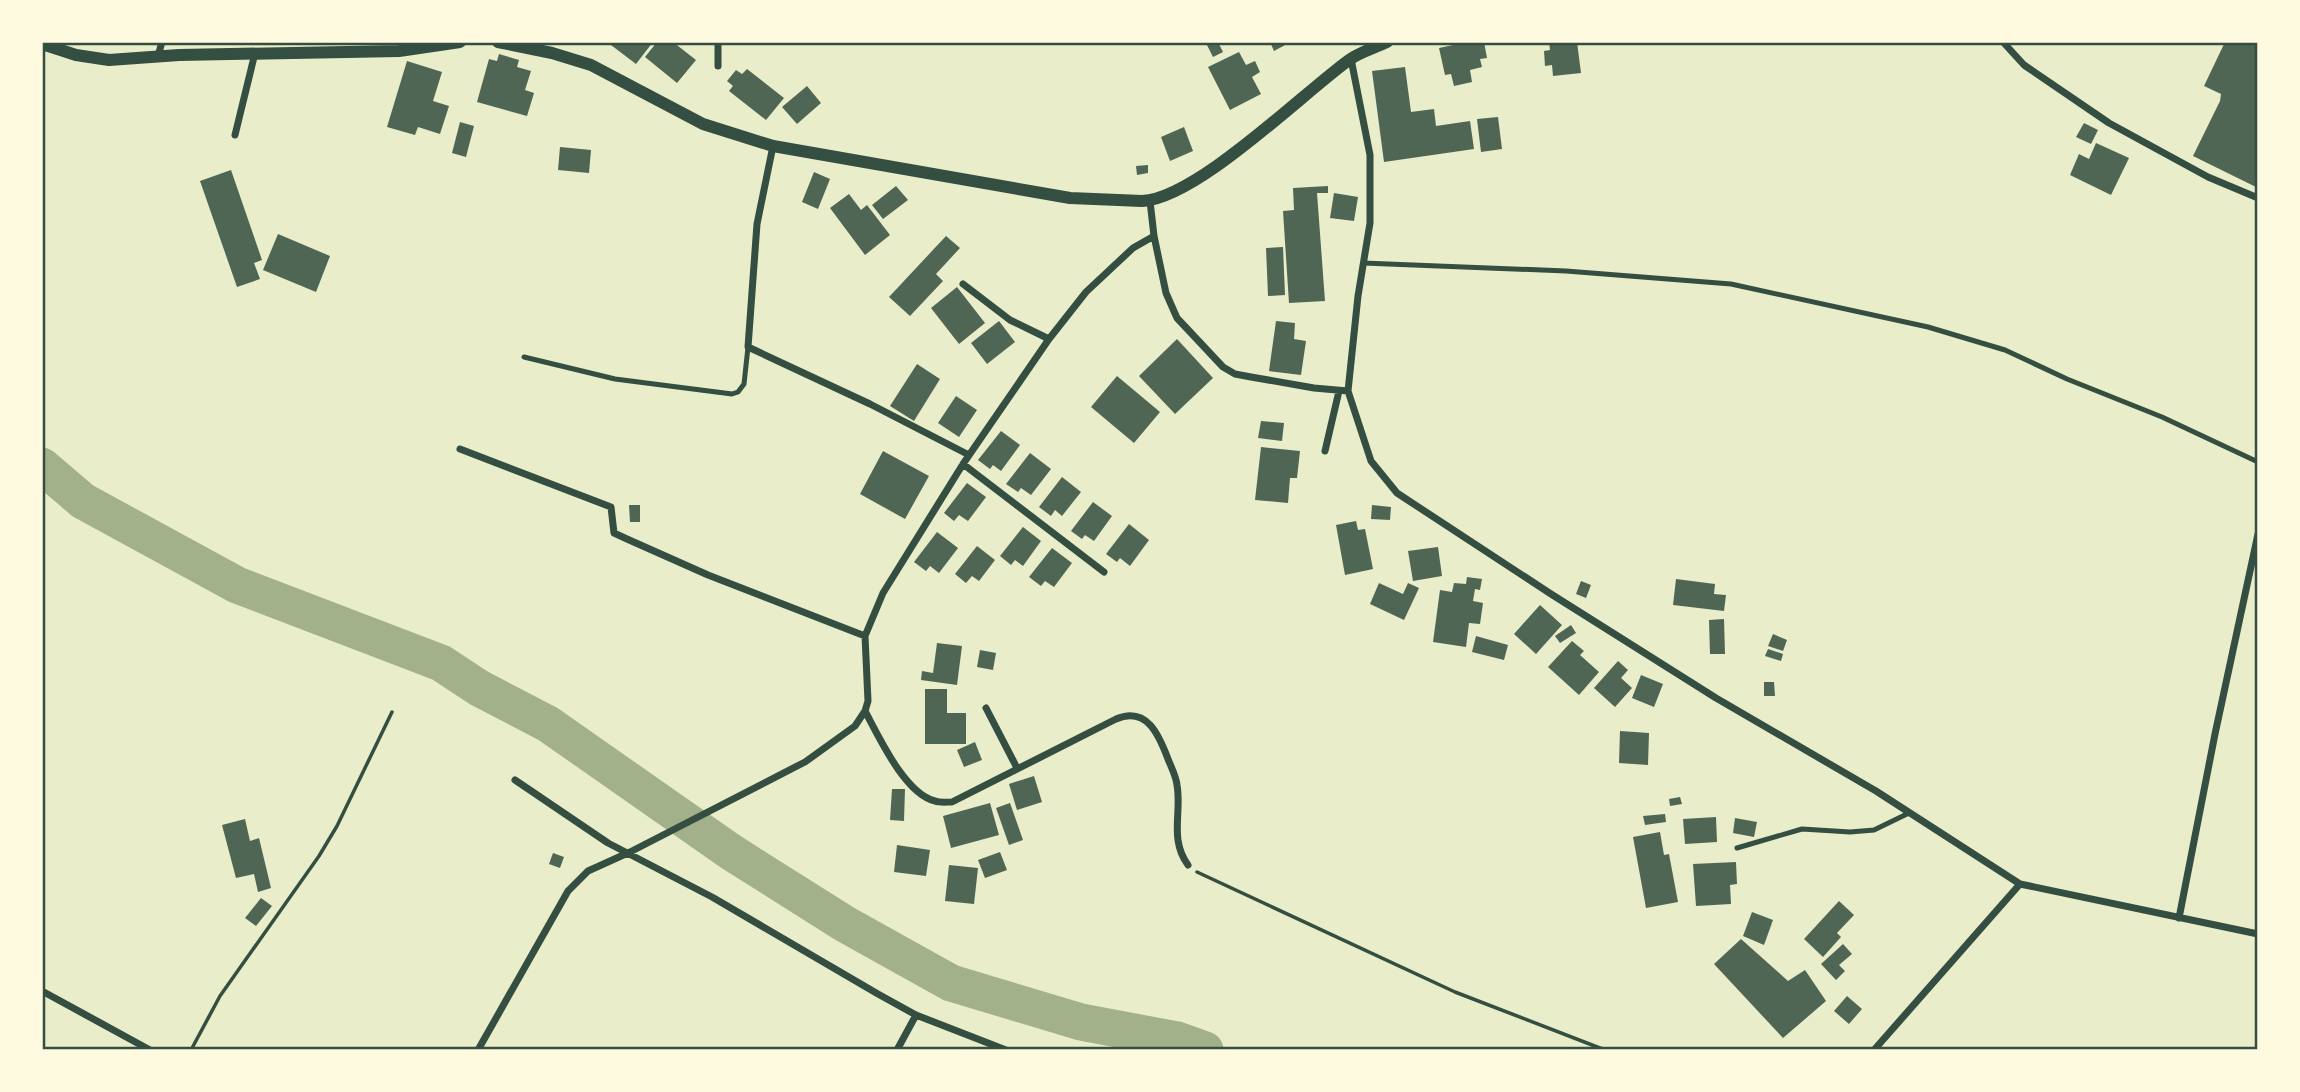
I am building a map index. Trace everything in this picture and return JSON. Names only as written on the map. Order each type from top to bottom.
[{"type":"street","points":[[158,56],[162,42]]},
{"type":"street","points":[[42,44],[76,55],[109,60],[158,56],[399,51],[460,42]]},
{"type":"street","points":[[498,42],[552,53],[591,65],[703,124],[773,146],[1070,198],[1150,201],[1180,189],[1209,171],[1351,59],[1387,42]]},
{"type":"street","points":[[718,42],[718,66]]},
{"type":"street","points":[[2003,42],[2024,65],[2109,123],[2208,177],[2258,198]]},
{"type":"street","points":[[235,135],[255,53]]},
{"type":"street","points":[[1351,59],[1370,155],[1370,223],[1358,296],[1348,391],[1371,461],[1397,493],[1551,594],[1704,690],[1876,791],[2020,884],[2258,934]]},
{"type":"street","points":[[773,146],[757,224],[748,347],[870,404],[969,455]]},
{"type":"street","points":[[1150,201],[1166,293],[1177,318],[1223,368],[1235,374],[1348,391]]},
{"type":"street","points":[[478,1050],[568,891],[588,871],[805,762],[855,726],[866,711],[868,701],[865,636],[883,593],[962,464],[1049,339],[1086,292],[1133,248],[1154,236]]},
{"type":"street","points":[[963,284],[1010,320],[1049,339]]},
{"type":"street","points":[[1325,451],[1339,391]]},
{"type":"street","points":[[460,449],[611,507],[614,533],[627,540],[708,575],[865,636]]},
{"type":"street","points":[[962,464],[1104,572]]},
{"type":"street","points":[[2179,918],[2258,534]]},
{"type":"street","points":[[986,708],[1017,768]]},
{"type":"street","points":[[866,711],[902,775],[917,791],[934,801],[951,802],[1127,714],[1142,718],[1152,727],[1162,744],[1177,785],[1177,842],[1188,865]]},
{"type":"street","points":[[515,780],[608,843],[630,852],[916,1015],[1006,1050]]},
{"type":"street","points":[[1874,1050],[2020,884]]},
{"type":"street","points":[[42,991],[150,1050]]},
{"type":"street","points":[[897,1050],[916,1015]]},
{"type":"lane","points":[[1363,263],[1566,271],[1731,284],[1915,324],[2005,350],[2258,462]]},
{"type":"lane","points":[[524,357],[615,379],[732,394],[738,392],[744,384],[748,347]]},
{"type":"lane","points":[[1737,848],[1802,829],[1850,832],[1874,830],[1909,813]]},
{"type":"path","points":[[191,1050],[233,976],[314,863],[337,826],[392,712]]},
{"type":"path","points":[[1188,865],[1219,884],[1455,992],[1605,1050]]},
{"type":"building","points":[[607,42],[653,42],[636,64]]},
{"type":"building","points":[[657,42],[673,42],[696,60],[677,83],[645,57]]},
{"type":"building","points":[[1218,42],[1223,52],[1213,57],[1206,43]]},
{"type":"building","points":[[1270,42],[1286,42],[1287,44],[1274,51]]},
{"type":"building","points":[[1467,42],[1484,42],[1487,58],[1480,59],[1482,67],[1470,70],[1472,82],[1454,86],[1451,74],[1445,75],[1439,48]]},
{"type":"building","points":[[1549,42],[1577,42],[1581,73],[1553,76],[1552,65],[1545,66],[1544,51],[1550,50]]},
{"type":"building","points":[[2225,42],[2258,42],[2258,188],[2193,156],[2220,101],[2221,94],[2204,86]]},
{"type":"building","points":[[1239,52],[1246,65],[1255,61],[1260,72],[1252,77],[1261,94],[1230,110],[1208,67]]},
{"type":"building","points":[[499,54],[519,60],[517,67],[531,71],[525,90],[534,93],[527,116],[477,102],[489,59],[497,61]]},
{"type":"building","points":[[407,61],[442,72],[433,101],[449,106],[440,134],[418,127],[415,135],[387,127]]},
{"type":"building","points":[[1405,67],[1411,112],[1434,109],[1436,126],[1470,121],[1474,149],[1384,162],[1372,71]]},
{"type":"building","points":[[747,69],[784,98],[766,120],[729,91],[733,86],[727,81],[736,70],[742,74]]},
{"type":"building","points":[[807,86],[821,103],[797,124],[782,107]]},
{"type":"building","points":[[1498,117],[1502,149],[1481,152],[1477,119]]},
{"type":"building","points":[[460,122],[474,126],[466,157],[452,153]]},
{"type":"building","points":[[2084,123],[2098,130],[2091,144],[2076,137]]},
{"type":"building","points":[[1184,127],[1193,151],[1170,161],[1161,137]]},
{"type":"building","points":[[2096,143],[2129,158],[2111,195],[2070,175],[2079,154],[2089,159]]},
{"type":"building","points":[[560,147],[591,150],[589,173],[558,170]]},
{"type":"building","points":[[1148,165],[1148,173],[1137,175],[1136,166]]},
{"type":"building","points":[[231,170],[262,260],[254,263],[260,279],[237,287],[200,181]]},
{"type":"building","points":[[814,172],[830,179],[818,209],[802,202]]},
{"type":"building","points":[[896,186],[908,200],[883,219],[872,205]]},
{"type":"building","points":[[1328,186],[1328,193],[1317,193],[1325,301],[1289,303],[1283,211],[1294,210],[1293,188]]},
{"type":"building","points":[[1334,193],[1358,197],[1354,221],[1330,218]]},
{"type":"building","points":[[849,194],[861,210],[867,205],[890,235],[865,255],[830,208]]},
{"type":"building","points":[[278,234],[330,256],[316,292],[263,270]]},
{"type":"building","points":[[946,236],[960,248],[936,274],[943,281],[910,316],[889,297]]},
{"type":"building","points":[[1283,247],[1285,295],[1268,296],[1266,248]]},
{"type":"building","points":[[957,287],[985,323],[959,344],[931,308]]},
{"type":"building","points":[[999,321],[1015,342],[987,364],[971,343]]},
{"type":"building","points":[[1276,321],[1295,323],[1294,339],[1306,341],[1301,375],[1269,371]]},
{"type":"building","points":[[1177,339],[1213,378],[1175,414],[1139,376]]},
{"type":"building","points":[[917,364],[940,379],[914,421],[890,406]]},
{"type":"building","points":[[1117,376],[1160,412],[1134,443],[1091,407]]},
{"type":"building","points":[[956,396],[977,410],[959,437],[938,423]]},
{"type":"building","points":[[1261,421],[1284,423],[1282,441],[1258,438]]},
{"type":"building","points":[[1001,431],[1020,445],[1001,471],[993,465],[990,469],[978,460]]},
{"type":"building","points":[[1261,447],[1300,451],[1297,478],[1290,478],[1288,503],[1255,500]]},
{"type":"building","points":[[883,451],[929,476],[905,519],[860,494]]},
{"type":"building","points":[[1030,453],[1051,469],[1031,495],[1021,488],[1018,492],[1006,484]]},
{"type":"building","points":[[1062,477],[1081,492],[1062,516],[1055,510],[1051,516],[1039,507]]},
{"type":"building","points":[[967,483],[986,497],[968,521],[959,515],[954,521],[944,513]]},
{"type":"building","points":[[1093,502],[1112,516],[1094,541],[1085,535],[1082,539],[1071,531]]},
{"type":"building","points":[[629,505],[640,505],[640,522],[630,522]]},
{"type":"building","points":[[1372,505],[1391,507],[1390,520],[1371,519]]},
{"type":"building","points":[[1356,521],[1358,530],[1365,529],[1373,569],[1345,575],[1336,525]]},
{"type":"building","points":[[1129,524],[1149,540],[1130,566],[1120,558],[1117,562],[1106,554]]},
{"type":"building","points":[[1023,527],[1041,541],[1023,566],[1015,560],[1011,565],[1000,556]]},
{"type":"building","points":[[937,532],[958,548],[939,573],[930,566],[926,571],[914,562]]},
{"type":"building","points":[[977,546],[995,560],[979,581],[972,576],[966,583],[955,574]]},
{"type":"building","points":[[1438,547],[1442,576],[1413,581],[1408,551]]},
{"type":"building","points":[[1052,548],[1072,563],[1054,587],[1045,581],[1041,586],[1029,577]]},
{"type":"building","points":[[1467,577],[1482,579],[1480,590],[1475,589],[1473,601],[1483,603],[1480,624],[1469,623],[1466,647],[1433,642],[1440,590],[1452,592],[1454,583],[1466,584]]},
{"type":"building","points":[[1676,579],[1715,584],[1714,594],[1726,595],[1724,611],[1673,605]]},
{"type":"building","points":[[1581,581],[1591,585],[1586,598],[1576,594]]},
{"type":"building","points":[[1379,583],[1403,594],[1408,583],[1419,588],[1404,620],[1370,604]]},
{"type":"building","points":[[1540,605],[1562,625],[1536,654],[1514,634]]},
{"type":"building","points":[[1724,619],[1725,654],[1710,654],[1709,620]]},
{"type":"building","points":[[1571,625],[1576,633],[1560,643],[1555,636]]},
{"type":"building","points":[[1773,634],[1787,640],[1783,651],[1768,646]]},
{"type":"building","points":[[1476,636],[1508,645],[1504,660],[1472,652]]},
{"type":"building","points":[[1572,641],[1584,651],[1580,655],[1599,672],[1579,695],[1548,667]]},
{"type":"building","points":[[937,643],[962,646],[957,685],[921,680],[922,671],[933,673]]},
{"type":"building","points":[[1768,649],[1783,654],[1781,661],[1765,656]]},
{"type":"building","points":[[980,650],[996,653],[993,670],[977,667]]},
{"type":"building","points":[[1618,661],[1628,670],[1621,678],[1632,688],[1615,707],[1594,688]]},
{"type":"building","points":[[1641,675],[1663,684],[1654,707],[1632,698]]},
{"type":"building","points":[[1764,682],[1774,682],[1775,696],[1764,696]]},
{"type":"building","points":[[925,689],[947,689],[947,713],[966,713],[966,744],[925,744]]},
{"type":"building","points":[[1620,731],[1649,733],[1648,765],[1619,763]]},
{"type":"building","points":[[975,742],[982,760],[964,767],[957,750]]},
{"type":"building","points":[[1034,776],[1042,802],[1017,810],[1009,784]]},
{"type":"building","points":[[892,789],[905,789],[904,821],[890,820]]},
{"type":"building","points":[[1680,797],[1682,804],[1670,806],[1669,799]]},
{"type":"building","points":[[990,803],[999,835],[951,848],[943,816]]},
{"type":"building","points":[[1010,803],[1023,840],[1009,845],[996,808]]},
{"type":"building","points":[[1665,814],[1666,822],[1645,825],[1643,816]]},
{"type":"building","points":[[1716,817],[1717,842],[1685,844],[1683,819]]},
{"type":"building","points":[[1735,818],[1757,822],[1754,837],[1733,833]]},
{"type":"building","points":[[245,819],[250,841],[259,838],[271,888],[258,892],[254,874],[236,878],[222,825]]},
{"type":"building","points":[[1660,832],[1664,855],[1669,854],[1678,902],[1646,908],[1633,837]]},
{"type":"building","points":[[897,845],[930,850],[926,876],[894,872]]},
{"type":"building","points":[[1000,852],[1007,870],[985,878],[978,860]]},
{"type":"building","points":[[553,853],[564,857],[560,868],[549,864]]},
{"type":"building","points":[[1736,862],[1737,884],[1730,885],[1731,904],[1696,906],[1693,864]]},
{"type":"building","points":[[949,865],[978,868],[974,904],[945,901]]},
{"type":"building","points":[[261,898],[272,906],[256,926],[245,918]]},
{"type":"building","points":[[1839,901],[1854,915],[1837,933],[1841,937],[1823,957],[1804,939]]},
{"type":"building","points":[[1752,912],[1773,920],[1764,945],[1743,936]]},
{"type":"building","points":[[1741,939],[1788,981],[1805,970],[1826,1001],[1783,1038],[1714,964]]},
{"type":"building","points":[[1843,944],[1852,954],[1839,965],[1845,971],[1836,980],[1821,964]]},
{"type":"building","points":[[1847,996],[1862,1009],[1849,1024],[1834,1011]]},
{"type":"waterway","points":[[42,466],[83,501],[237,585],[441,663],[479,688],[548,724],[731,852],[845,924],[951,983],[1081,1022],[1177,1040],[1205,1050]]}]
